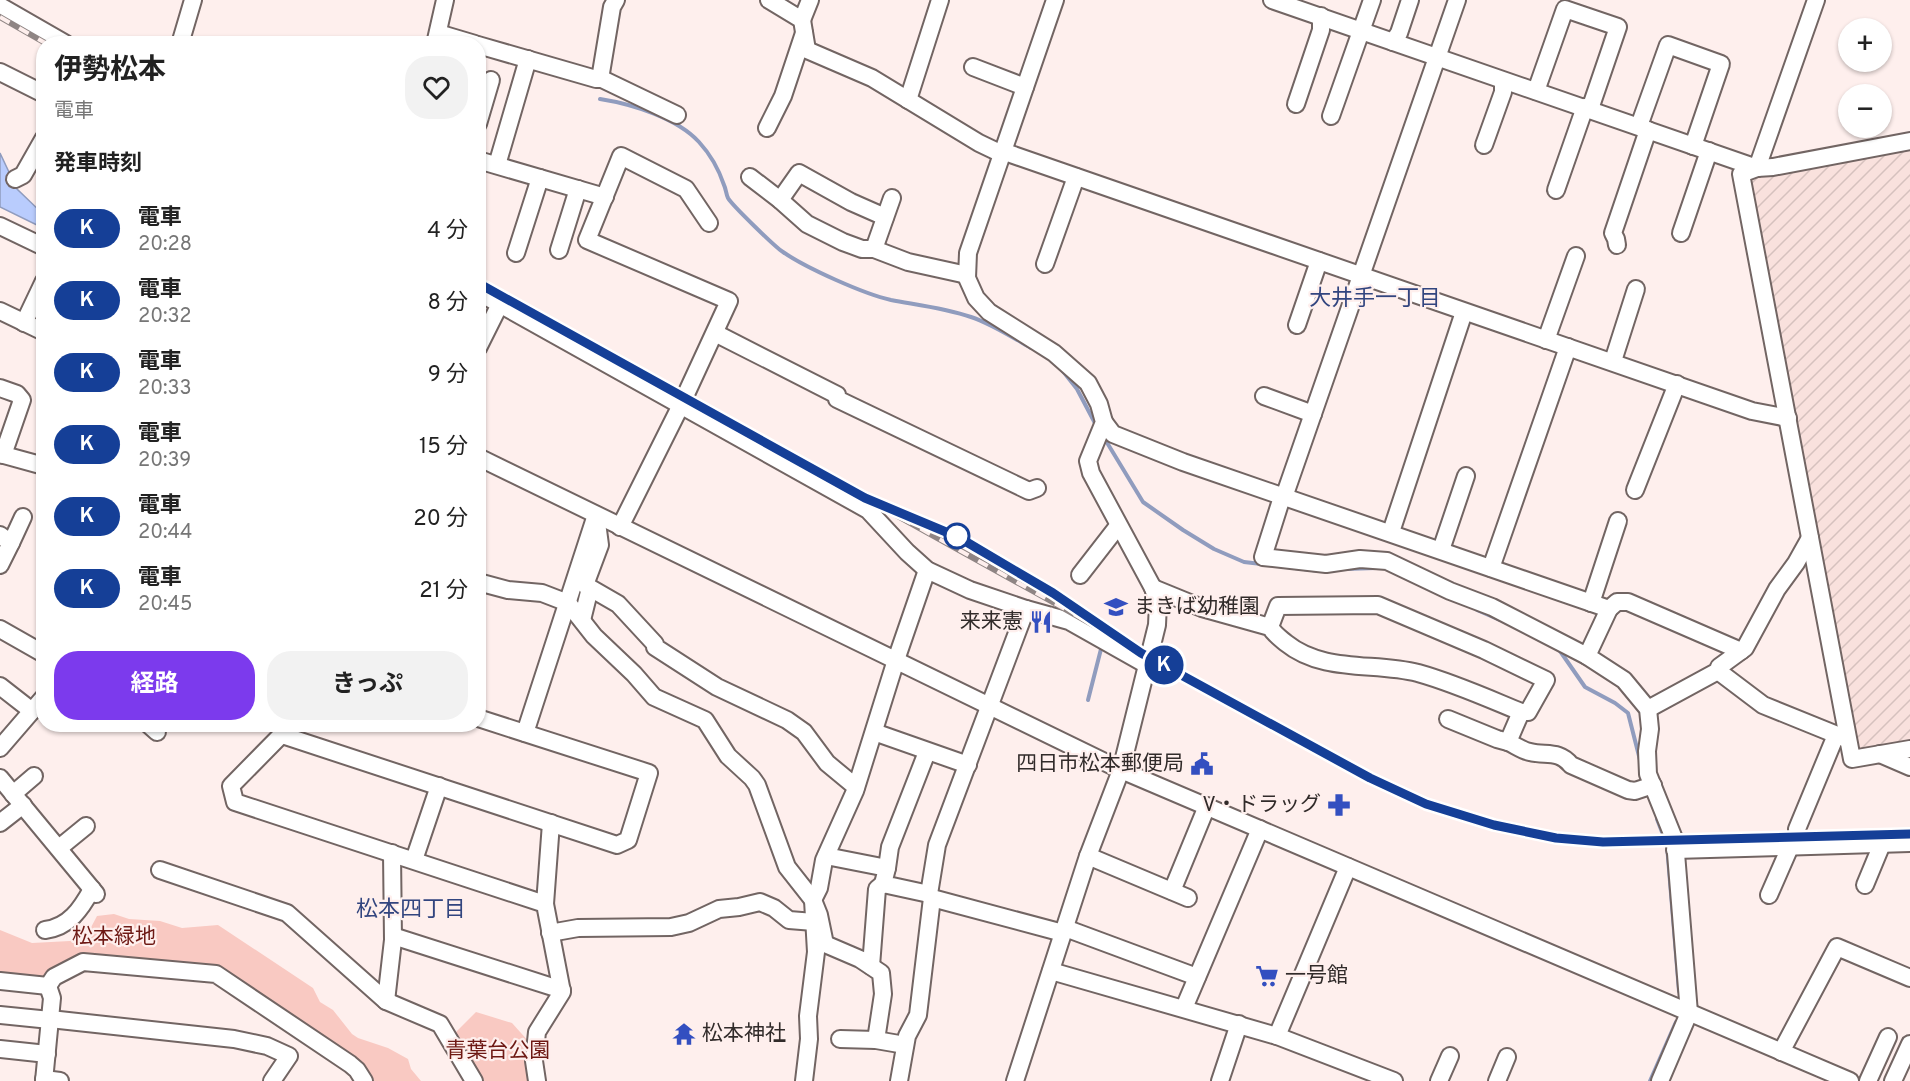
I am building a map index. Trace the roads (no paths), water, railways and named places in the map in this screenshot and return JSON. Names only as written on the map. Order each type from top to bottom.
[{"type":"street","points":[[182,36],[193,0]]},
{"type":"street","points":[[436,36],[445,0]]},
{"type":"street","points":[[600,79],[612,8],[616,0]]},
{"type":"street","points":[[769,0],[803,26],[807,50],[872,78],[979,143],[1752,411],[1788,418]]},
{"type":"street","points":[[767,128],[783,96],[810,0]]},
{"type":"street","points":[[908,100],[926,48],[928,35],[940,7],[940,0]]},
{"type":"street","points":[[1015,1081],[1088,856],[1121,770],[1158,625],[1158,603],[1153,588],[1091,474],[1088,461],[1101,428],[1099,404],[1088,383],[1054,352],[989,312],[976,298],[967,275],[968,254],[1055,0]]},
{"type":"street","points":[[1272,0],[1757,168]]},
{"type":"street","points":[[1331,116],[1372,0]]},
{"type":"street","points":[[1393,42],[1410,0]]},
{"type":"street","points":[[1457,0],[1263,557],[1326,564],[1360,559],[1387,561],[1450,591],[1492,607],[1587,656],[1624,680],[1648,709],[1650,729],[1648,787],[1674,841],[1689,1013],[1660,1081]]},
{"type":"street","points":[[1757,168],[1816,0]]},
{"type":"street","points":[[0,6],[52,36]]},
{"type":"street","points":[[1536,91],[1565,9],[1618,27],[1556,190]]},
{"type":"street","points":[[1296,104],[1321,30],[1321,16]]},
{"type":"street","points":[[1617,245],[1613,233],[1668,45],[1721,64],[1681,233]]},
{"type":"street","points":[[486,47],[600,79],[677,115]]},
{"type":"street","points":[[497,165],[528,59]]},
{"type":"street","points":[[973,67],[1025,87]]},
{"type":"street","points":[[0,72],[36,90]]},
{"type":"street","points":[[486,97],[491,80]]},
{"type":"street","points":[[1484,145],[1503,92],[1503,81]]},
{"type":"street","points":[[1910,141],[1757,168],[1741,174],[1810,538],[1841,737],[1852,759],[1910,749]]},
{"type":"street","points":[[15,179],[22,175],[36,151]]},
{"type":"street","points":[[620,527],[681,405],[729,301],[587,240],[621,156],[686,189],[709,223]]},
{"type":"street","points":[[486,162],[605,197]]},
{"type":"street","points":[[780,200],[799,173],[851,202],[885,217]]},
{"type":"street","points":[[750,177],[807,224],[818,230],[862,249],[874,249],[908,262],[967,275]]},
{"type":"street","points":[[1045,264],[1076,177]]},
{"type":"street","points":[[516,254],[540,178]]},
{"type":"street","points":[[559,250],[578,189]]},
{"type":"street","points":[[874,249],[892,198]]},
{"type":"street","points":[[0,226],[36,243]]},
{"type":"street","points":[[1546,340],[1576,256]]},
{"type":"street","points":[[1297,325],[1319,261]]},
{"type":"street","points":[[1613,361],[1636,289]]},
{"type":"street","points":[[486,296],[868,510],[927,570],[970,590],[1069,621],[1147,665]]},
{"type":"street","points":[[24,323],[36,298]]},
{"type":"street","points":[[486,332],[500,304]]},
{"type":"street","points":[[0,311],[36,328]]},
{"type":"street","points":[[1391,532],[1464,312]]},
{"type":"street","points":[[715,333],[837,395],[837,399],[946,452],[1029,491],[1037,488]]},
{"type":"street","points":[[1491,568],[1568,347]]},
{"type":"street","points":[[1635,490],[1677,384]]},
{"type":"street","points":[[0,388],[17,394],[22,400],[2,454],[36,464]]},
{"type":"street","points":[[1264,396],[1313,414]]},
{"type":"street","points":[[1101,428],[1183,462],[1609,609]]},
{"type":"street","points":[[486,461],[1121,770],[1850,1081]]},
{"type":"street","points":[[1441,550],[1466,476]]},
{"type":"street","points":[[596,515],[600,544],[585,585],[618,604],[655,647],[717,687],[778,715],[804,732],[827,763],[856,787]]},
{"type":"street","points":[[525,733],[596,515]]},
{"type":"street","points":[[0,565],[6,539],[22,517]]},
{"type":"street","points":[[1591,603],[1618,521]]},
{"type":"street","points":[[1080,575],[1118,526]]},
{"type":"street","points":[[1648,709],[1718,671],[1719,667],[1741,651],[1810,538]]},
{"type":"street","points":[[804,1081],[809,1039],[808,1016],[816,952],[813,900],[819,888],[826,856],[856,787],[927,570]]},
{"type":"street","points":[[486,584],[508,590],[542,593],[568,605],[594,636],[634,674],[654,697],[705,720],[728,756],[757,785],[787,867],[813,900],[819,915],[825,944],[872,966],[880,973],[883,994],[876,1040]]},
{"type":"street","points":[[582,620],[590,588]]},
{"type":"street","points":[[1153,588],[1202,608],[1270,627]]},
{"type":"street","points":[[486,590],[511,597],[568,605]]},
{"type":"street","points":[[1587,656],[1609,609],[1617,602],[1628,602],[1741,651]]},
{"type":"street","points":[[1378,605],[1484,650],[1546,680],[1528,712],[1521,712],[1459,686],[1415,672],[1313,659],[1293,648],[1273,633],[1270,627],[1278,606],[1378,605]]},
{"type":"street","points":[[899,1081],[907,1036],[918,1015],[937,845],[1026,609]]},
{"type":"street","points":[[0,629],[36,649]]},
{"type":"street","points":[[1718,671],[1763,705],[1841,737]]},
{"type":"street","points":[[0,686],[32,711]]},
{"type":"street","points":[[0,748],[36,706]]},
{"type":"street","points":[[1508,742],[1521,712]]},
{"type":"street","points":[[1448,719],[1530,752],[1550,753],[1628,790],[1648,787]]},
{"type":"street","points":[[292,732],[438,786],[617,845],[628,840],[649,773],[486,720]]},
{"type":"street","points":[[285,732],[231,786],[235,802],[545,904]]},
{"type":"street","points":[[874,732],[968,765]]},
{"type":"street","points":[[1797,829],[1841,737]]},
{"type":"street","points":[[872,966],[877,889],[885,876],[890,847],[927,752]]},
{"type":"street","points":[[1880,754],[1910,767]]},
{"type":"street","points":[[0,823],[34,776]]},
{"type":"street","points":[[0,778],[94,891],[72,919],[62,926],[45,930]]},
{"type":"street","points":[[414,860],[438,786]]},
{"type":"street","points":[[1172,891],[1207,806]]},
{"type":"street","points":[[537,1081],[534,1061],[537,1032],[562,990],[545,904],[551,823]]},
{"type":"street","points":[[56,845],[81,825]]},
{"type":"street","points":[[1184,1008],[1260,829]]},
{"type":"street","points":[[1675,850],[1910,843]]},
{"type":"street","points":[[1865,885],[1882,844]]},
{"type":"street","points":[[1769,895],[1790,848]]},
{"type":"street","points":[[386,1001],[393,936],[392,853]]},
{"type":"street","points":[[826,856],[885,876],[930,896],[1064,930],[1197,977]]},
{"type":"street","points":[[1088,856],[1188,898]]},
{"type":"street","points":[[1277,1036],[1348,867]]},
{"type":"street","points":[[160,870],[287,913],[386,1001],[440,1024],[474,1081]]},
{"type":"street","points":[[550,933],[578,928],[671,927],[689,923],[719,909],[760,902],[774,908],[789,920],[813,922]]},
{"type":"street","points":[[393,936],[562,990]]},
{"type":"street","points":[[1781,1052],[1836,947],[1910,978]]},
{"type":"street","points":[[48,986],[54,977],[84,962],[216,974],[350,1064],[364,1081]]},
{"type":"street","points":[[1051,971],[1277,1036],[1394,1081]]},
{"type":"street","points":[[0,981],[48,986]]},
{"type":"street","points":[[48,986],[52,998],[47,1054],[50,1080]]},
{"type":"street","points":[[0,1015],[243,1040],[267,1046],[289,1056]]},
{"type":"street","points":[[1220,1081],[1239,1024]]},
{"type":"street","points":[[272,1081],[305,1034]]},
{"type":"street","points":[[1868,1081],[1888,1037]]},
{"type":"street","points":[[840,1039],[876,1040],[905,1045]]},
{"type":"street","points":[[1893,1081],[1910,1044]]},
{"type":"street","points":[[0,1049],[47,1054]]},
{"type":"street","points":[[1439,1081],[1450,1056]]},
{"type":"street","points":[[1497,1081],[1507,1057]]},
{"type":"water","points":[[0,153],[17,189],[36,207],[36,225],[0,207]]},
{"type":"waterway","points":[[600,99],[626,104],[653,113],[690,133],[714,162],[731,202],[783,252],[793,258],[836,280],[880,297],[951,311],[979,320],[1031,348]]},
{"type":"waterway","points":[[1062,370],[1077,389],[1097,427]]},
{"type":"waterway","points":[[1103,436],[1143,502],[1183,530],[1214,549],[1244,562],[1320,571]]},
{"type":"waterway","points":[[1345,569],[1376,568]]},
{"type":"waterway","points":[[1477,610],[1500,620]]},
{"type":"waterway","points":[[1088,700],[1101,649]]},
{"type":"waterway","points":[[1560,651],[1585,687],[1615,703],[1628,713],[1640,760]]},
{"type":"waterway","points":[[1657,819],[1667,845],[1679,991]]},
{"type":"waterway","points":[[1650,1081],[1676,1022]]},
{"type":"railway","points":[[0,17],[36,38]]},
{"type":"railway","points":[[486,287],[1331,758],[1425,804],[1513,829],[1603,842],[1910,835]]},
{"type":"railway","points":[[921,521],[958,537],[1045,588]]},
{"type":"train","name":"K","points":[[486,287],[865,498],[958,537],[1053,593],[1141,653],[1370,778],[1426,804],[1494,825],[1556,838],[1603,842],[1910,834]]},
{"type":"place","name":"まきば幼稚園","points":[[1116,607]]},
{"type":"place","name":"来来憲","points":[[1041,622]]},
{"type":"place","name":"四日市松本郵便局","points":[[1202,764]]},
{"type":"place","name":"V・ドラッグ","points":[[1339,805]]},
{"type":"place","name":"一号館","points":[[1267,976]]},
{"type":"place","name":"松本神社","points":[[684,1034]]},
{"type":"district","name":"大井手一丁目","points":[[1375,299]]},
{"type":"district","name":"松本四丁目","points":[[411,910]]},
{"type":"park label","name":"松本緑地","points":[[114,937]]},
{"type":"park label","name":"青葉台公園","points":[[498,1051]]}]
